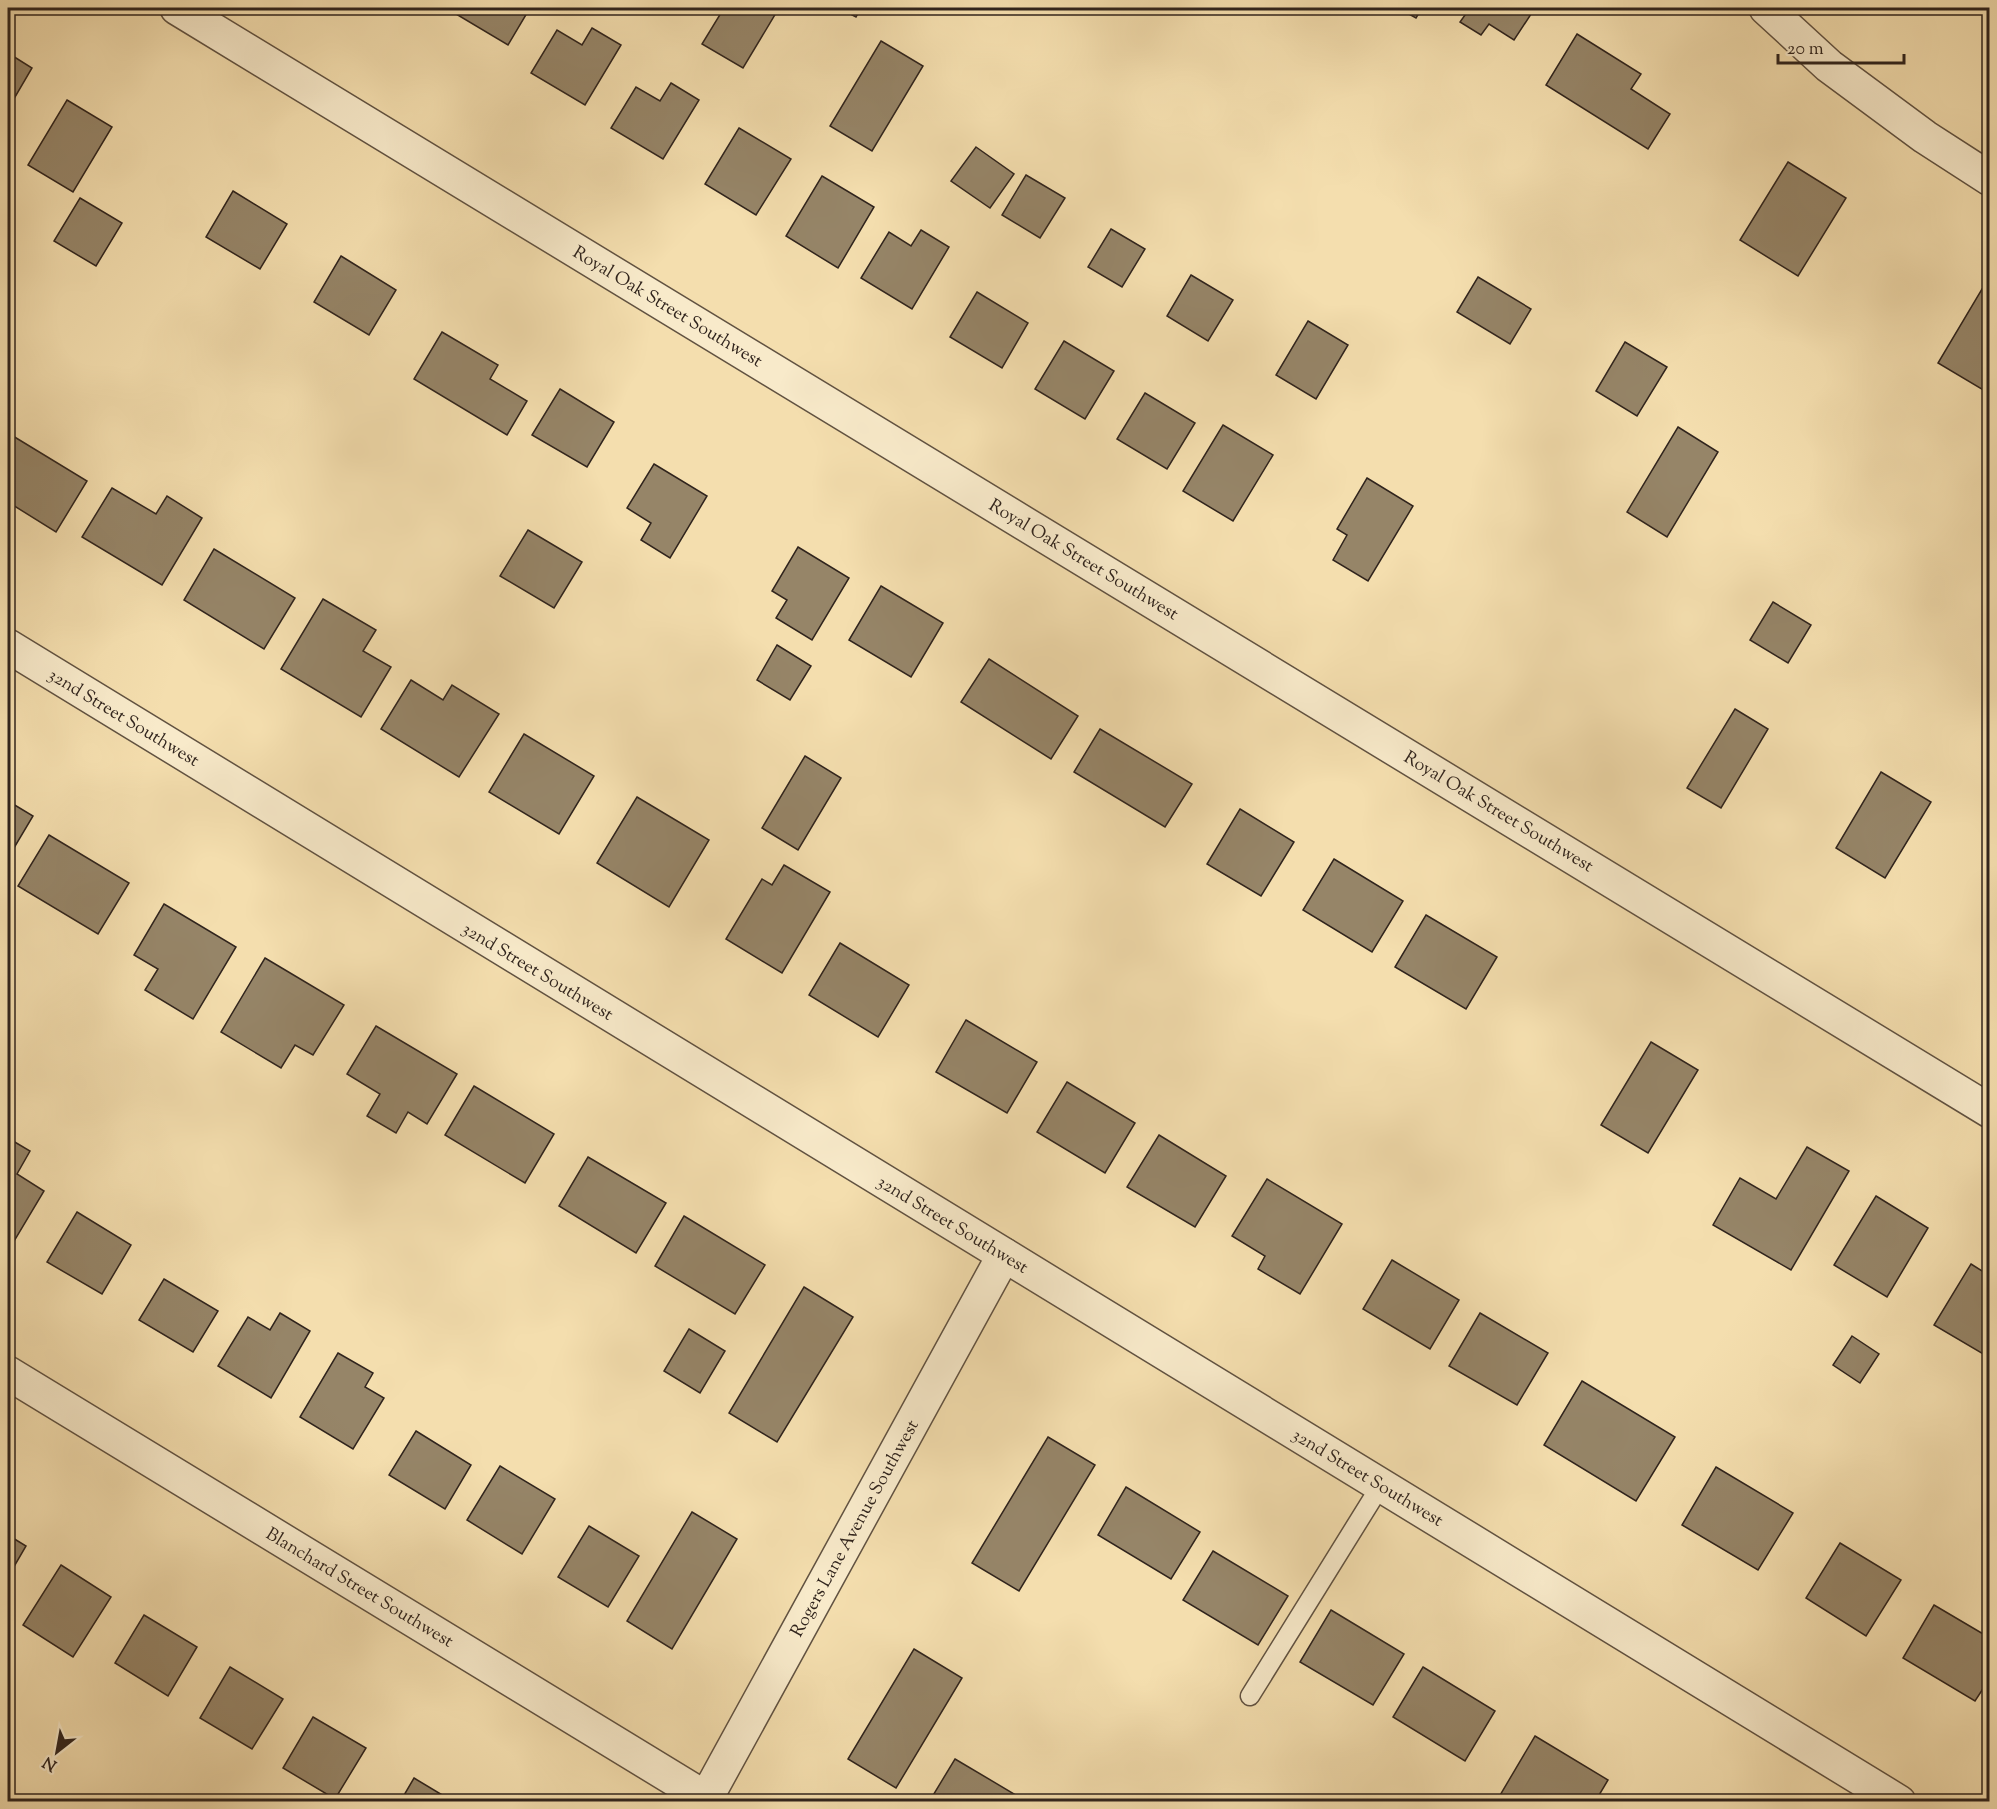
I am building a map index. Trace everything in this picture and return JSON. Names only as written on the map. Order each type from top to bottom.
[{"type":"street","name":"Royal Oak Street Southwest","points":[[177,8],[1989,1111]]},
{"type":"street","points":[[1766,8],[1829,66],[1925,137],[1989,179]]},
{"type":"street","name":"32nd Street Southwest","points":[[8,646],[1899,1802]]},
{"type":"street","name":"Rogers Lane Avenue Southwest","points":[[707,1800],[1004,1255]]},
{"type":"street","name":"Blanchard Street Southwest","points":[[8,1373],[707,1800]]},
{"type":"lane","points":[[1250,1696],[1381,1485]]},
{"type":"building","points":[[460,8],[530,8],[508,45],[456,14]]},
{"type":"building","points":[[724,8],[779,8],[743,68],[702,44]]},
{"type":"building","points":[[839,8],[861,8],[856,17]]},
{"type":"building","points":[[1398,8],[1422,8],[1416,18]]},
{"type":"building","points":[[1470,8],[1535,8],[1514,40],[1489,24],[1481,35],[1460,22]]},
{"type":"building","points":[[592,28],[621,45],[585,105],[531,73],[557,30],[582,45]]},
{"type":"building","points":[[1577,34],[1641,74],[1631,89],[1670,114],[1648,149],[1546,85]]},
{"type":"building","points":[[881,41],[923,66],[872,151],[830,126]]},
{"type":"building","points":[[8,53],[32,68],[8,109]]},
{"type":"building","points":[[671,83],[699,100],[663,159],[611,128],[636,87],[660,101]]},
{"type":"building","points":[[67,100],[112,127],[73,192],[28,165]]},
{"type":"building","points":[[739,128],[791,159],[756,215],[705,184]]},
{"type":"building","points":[[976,147],[1014,174],[990,208],[951,181]]},
{"type":"building","points":[[1788,162],[1846,198],[1798,276],[1740,240]]},
{"type":"building","points":[[1026,175],[1065,198],[1040,238],[1002,215]]},
{"type":"building","points":[[822,176],[874,207],[838,268],[786,236]]},
{"type":"building","points":[[233,191],[287,224],[260,269],[206,237]]},
{"type":"building","points":[[80,198],[122,223],[96,266],[54,241]]},
{"type":"building","points":[[1111,229],[1145,249],[1122,287],[1088,267]]},
{"type":"building","points":[[921,230],[949,247],[912,309],[861,278],[889,232],[911,246]]},
{"type":"building","points":[[341,256],[396,290],[369,335],[314,302]]},
{"type":"building","points":[[1191,275],[1233,300],[1208,341],[1167,316]]},
{"type":"building","points":[[1478,277],[1531,309],[1510,344],[1457,312]]},
{"type":"building","points":[[1982,289],[1990,294],[1990,394],[1938,363]]},
{"type":"building","points":[[977,292],[1028,323],[1002,368],[950,337]]},
{"type":"building","points":[[1308,321],[1348,345],[1316,399],[1276,375]]},
{"type":"building","points":[[442,332],[498,365],[490,379],[527,401],[507,435],[414,379]]},
{"type":"building","points":[[1064,341],[1114,371],[1085,419],[1035,389]]},
{"type":"building","points":[[1625,342],[1667,367],[1637,416],[1596,391]]},
{"type":"building","points":[[560,389],[614,422],[587,467],[532,435]]},
{"type":"building","points":[[1145,393],[1195,423],[1167,469],[1117,439]]},
{"type":"building","points":[[1223,425],[1273,455],[1233,521],[1183,491]]},
{"type":"building","points":[[1678,427],[1718,452],[1667,537],[1627,512]]},
{"type":"building","points":[[8,433],[87,481],[56,532],[8,502]]},
{"type":"building","points":[[654,464],[707,496],[670,558],[641,540],[651,523],[627,508]]},
{"type":"building","points":[[1367,478],[1413,506],[1368,581],[1333,560],[1347,535],[1337,529]]},
{"type":"building","points":[[112,488],[156,514],[167,496],[202,518],[162,585],[82,537]]},
{"type":"building","points":[[528,530],[582,562],[554,608],[500,576]]},
{"type":"building","points":[[798,547],[849,578],[812,640],[776,618],[787,600],[772,591]]},
{"type":"building","points":[[214,549],[295,598],[264,649],[184,600]]},
{"type":"building","points":[[881,586],[943,623],[911,677],[849,640]]},
{"type":"building","points":[[323,599],[376,630],[363,651],[391,667],[361,717],[281,669]]},
{"type":"building","points":[[1773,602],[1811,625],[1788,663],[1750,640]]},
{"type":"building","points":[[777,645],[811,666],[790,700],[757,680]]},
{"type":"building","points":[[989,659],[1078,716],[1051,759],[961,702]]},
{"type":"building","points":[[411,680],[443,700],[452,685],[499,714],[459,777],[381,729]]},
{"type":"building","points":[[1735,709],[1768,729],[1721,808],[1687,788]]},
{"type":"building","points":[[1100,729],[1192,784],[1165,827],[1074,772]]},
{"type":"building","points":[[524,734],[594,776],[559,834],[489,792]]},
{"type":"building","points":[[805,756],[841,778],[798,850],[762,828]]},
{"type":"building","points":[[1881,772],[1931,802],[1885,878],[1836,848]]},
{"type":"building","points":[[637,797],[709,840],[669,907],[597,863]]},
{"type":"building","points":[[8,801],[33,816],[8,858]]},
{"type":"building","points":[[1240,809],[1294,842],[1261,896],[1207,864]]},
{"type":"building","points":[[49,835],[129,883],[98,934],[18,886]]},
{"type":"building","points":[[1334,859],[1403,901],[1372,952],[1303,910]]},
{"type":"building","points":[[784,865],[830,892],[782,973],[726,939],[762,879],[772,885]]},
{"type":"building","points":[[164,904],[236,947],[193,1019],[145,990],[158,969],[134,955]]},
{"type":"building","points":[[1426,915],[1497,957],[1466,1009],[1395,967]]},
{"type":"building","points":[[840,943],[909,985],[878,1037],[809,995]]},
{"type":"building","points":[[265,958],[344,1005],[313,1055],[295,1045],[281,1068],[221,1032]]},
{"type":"building","points":[[966,1020],[1037,1062],[1007,1113],[936,1072]]},
{"type":"building","points":[[376,1026],[457,1074],[427,1124],[408,1112],[396,1133],[367,1116],[380,1094],[347,1074]]},
{"type":"building","points":[[1651,1042],[1698,1070],[1648,1153],[1601,1125]]},
{"type":"building","points":[[1067,1082],[1135,1123],[1105,1173],[1037,1132]]},
{"type":"building","points":[[474,1086],[554,1134],[525,1183],[445,1135]]},
{"type":"building","points":[[1159,1135],[1226,1176],[1195,1227],[1127,1187]]},
{"type":"building","points":[[8,1138],[30,1151],[17,1174],[44,1191],[13,1243],[8,1239]]},
{"type":"building","points":[[1807,1147],[1849,1171],[1791,1270],[1713,1225],[1740,1178],[1776,1199]]},
{"type":"building","points":[[588,1157],[666,1203],[636,1253],[559,1206]]},
{"type":"building","points":[[1267,1179],[1342,1224],[1300,1294],[1258,1269],[1265,1256],[1232,1236]]},
{"type":"building","points":[[1876,1196],[1928,1228],[1887,1297],[1834,1265]]},
{"type":"building","points":[[77,1212],[131,1245],[102,1294],[47,1262]]},
{"type":"building","points":[[684,1216],[765,1265],[735,1314],[655,1266]]},
{"type":"building","points":[[1392,1260],[1459,1300],[1430,1349],[1363,1309]]},
{"type":"building","points":[[1971,1264],[1990,1276],[1990,1358],[1934,1325]]},
{"type":"building","points":[[164,1279],[218,1311],[193,1352],[139,1320]]},
{"type":"building","points":[[804,1287],[853,1317],[777,1442],[729,1413]]},
{"type":"building","points":[[280,1313],[310,1331],[271,1398],[218,1366],[248,1317],[270,1330]]},
{"type":"building","points":[[1480,1313],[1548,1353],[1517,1405],[1449,1366]]},
{"type":"building","points":[[689,1329],[725,1351],[700,1393],[664,1371]]},
{"type":"building","points":[[1852,1336],[1879,1354],[1860,1383],[1833,1365]]},
{"type":"building","points":[[338,1353],[373,1373],[365,1387],[384,1398],[353,1449],[300,1417]]},
{"type":"building","points":[[1582,1381],[1675,1437],[1636,1501],[1544,1445]]},
{"type":"building","points":[[416,1431],[471,1465],[445,1509],[389,1475]]},
{"type":"building","points":[[1048,1437],[1095,1465],[1019,1591],[972,1563]]},
{"type":"building","points":[[500,1466],[555,1499],[522,1554],[467,1520]]},
{"type":"building","points":[[1716,1467],[1793,1513],[1758,1570],[1682,1525]]},
{"type":"building","points":[[1126,1487],[1200,1532],[1171,1579],[1098,1535]]},
{"type":"building","points":[[692,1512],[737,1539],[672,1649],[627,1621]]},
{"type":"building","points":[[589,1526],[639,1556],[608,1607],[558,1577]]},
{"type":"building","points":[[8,1535],[26,1546],[8,1577]]},
{"type":"building","points":[[1840,1543],[1901,1580],[1866,1636],[1806,1598]]},
{"type":"building","points":[[1213,1551],[1288,1596],[1258,1645],[1183,1600]]},
{"type":"building","points":[[61,1565],[111,1597],[73,1657],[23,1625]]},
{"type":"building","points":[[1934,1605],[1990,1638],[1990,1678],[1975,1701],[1903,1658]]},
{"type":"building","points":[[1331,1610],[1404,1654],[1373,1705],[1300,1662]]},
{"type":"building","points":[[144,1615],[197,1647],[168,1696],[115,1663]]},
{"type":"building","points":[[914,1649],[962,1678],[896,1788],[848,1759]]},
{"type":"building","points":[[230,1667],[283,1699],[252,1749],[200,1718]]},
{"type":"building","points":[[1423,1667],[1495,1711],[1465,1761],[1393,1717]]},
{"type":"building","points":[[313,1717],[366,1748],[335,1799],[283,1768]]},
{"type":"building","points":[[1535,1736],[1608,1780],[1595,1802],[1496,1802]]},
{"type":"building","points":[[955,1759],[1026,1801],[929,1802]]},
{"type":"building","points":[[414,1778],[454,1802],[400,1802]]}]
